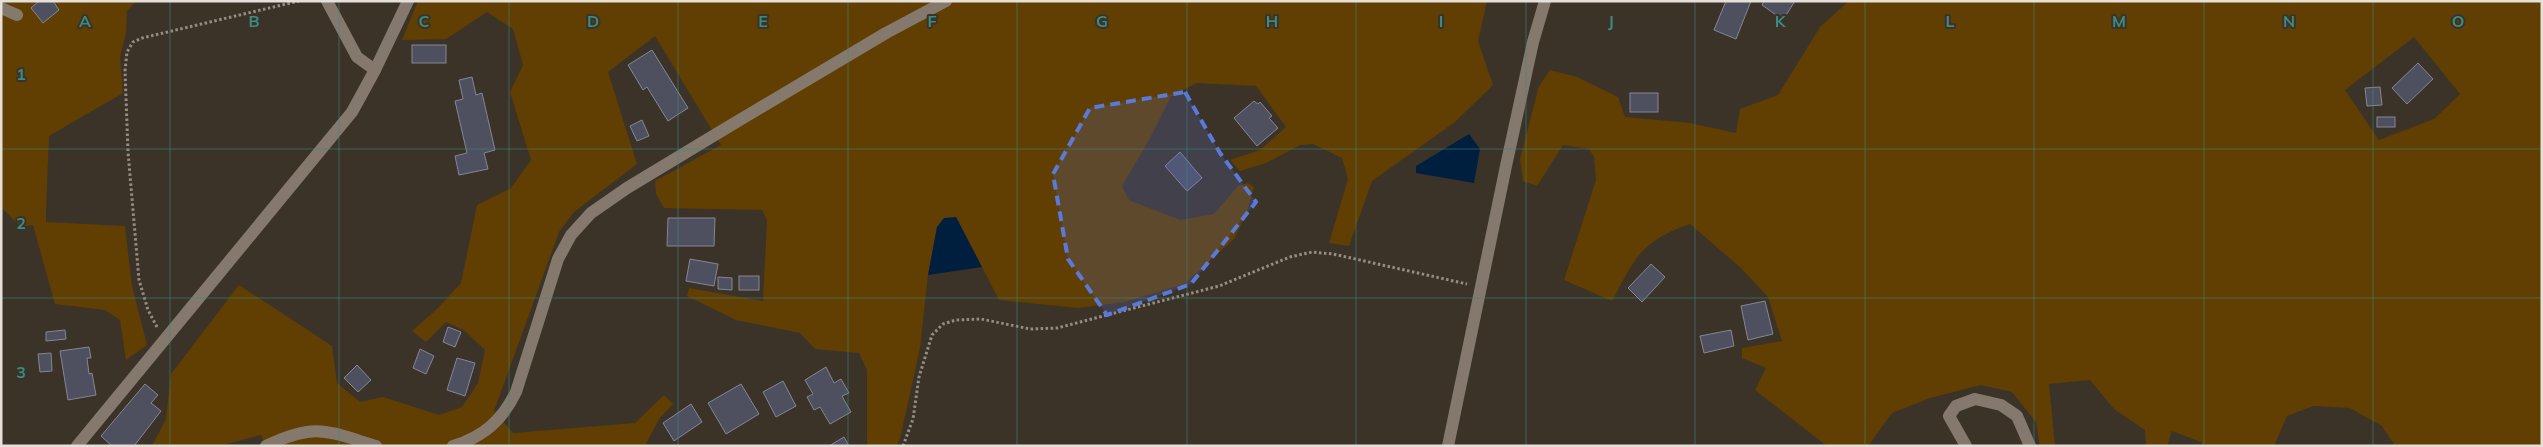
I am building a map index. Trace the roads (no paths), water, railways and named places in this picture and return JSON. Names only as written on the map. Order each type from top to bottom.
[{"type":"street","points":[[327,1],[357,57],[375,70]]},
{"type":"street","points":[[77,446],[352,112],[375,70],[408,1]]},
{"type":"street","points":[[453,446],[494,424],[506,412],[516,392],[558,259],[571,235],[591,213],[627,188],[731,125],[886,33],[946,1]]},
{"type":"street","points":[[1448,446],[1531,51],[1545,1]]},
{"type":"street","points":[[1,8],[17,15]]},
{"type":"street","points":[[1966,446],[1949,416],[1956,406],[1975,399],[2001,405],[2017,416],[2030,446]]},
{"type":"street","points":[[266,446],[290,434],[321,429],[376,446]]},
{"type":"water","points":[[1469,134],[1480,149],[1474,183],[1416,173],[1416,166]]},
{"type":"water","points":[[956,217],[982,267],[928,275],[937,227],[944,218]]}]
